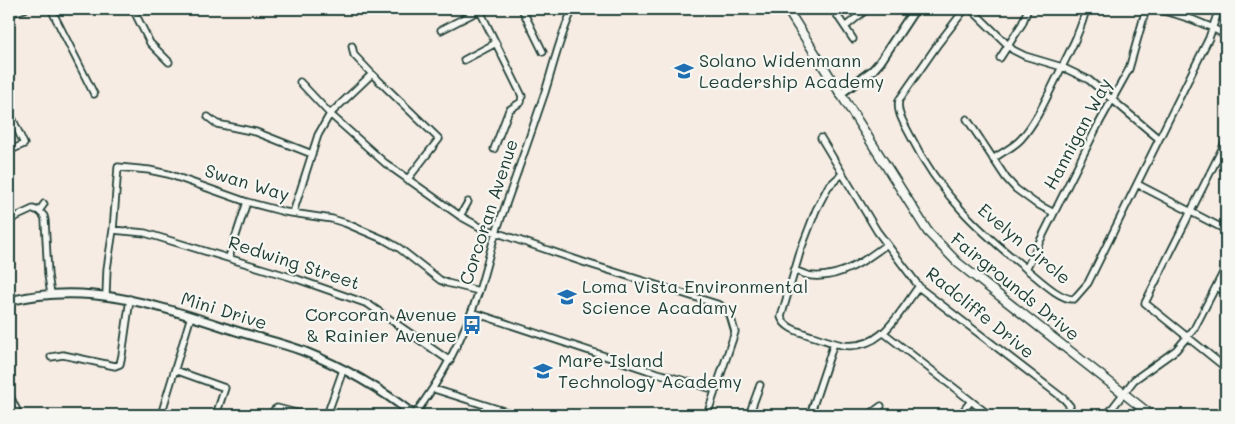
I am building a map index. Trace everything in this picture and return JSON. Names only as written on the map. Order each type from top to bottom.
[{"type":"main road","name":"Fairgrounds Drive","points":[[787,9],[917,215],[940,246],[958,263],[1151,415]]},
{"type":"street","points":[[9,14],[26,9]]},
{"type":"street","points":[[51,9],[94,94]]},
{"type":"street","points":[[133,9],[150,43],[169,62]]},
{"type":"street","points":[[441,30],[481,9],[522,96],[522,102],[509,110],[494,149]]},
{"type":"street","points":[[522,9],[543,52]]},
{"type":"street","name":"Corcoran Avenue","points":[[414,415],[434,389],[450,361],[472,312],[496,233],[545,90],[559,41],[573,9]]},
{"type":"street","points":[[833,9],[853,39]]},
{"type":"street","points":[[845,27],[867,9]]},
{"type":"street","points":[[840,94],[873,70],[915,9]]},
{"type":"street","name":"Evelyn Circle","points":[[966,9],[938,44],[899,100],[897,107],[916,146],[946,193],[980,230],[1026,269],[1068,300],[1074,299],[1088,283],[1213,28],[1219,9]]},
{"type":"street","points":[[971,9],[1007,46],[1025,56],[1062,67],[1089,80],[1159,139]]},
{"type":"street","points":[[1000,58],[1022,24],[1028,9]]},
{"type":"street","points":[[993,159],[1015,144],[1026,133],[1044,103],[1082,28],[1086,9]]},
{"type":"street","name":"Hannigan Way","points":[[1026,269],[1129,69],[1146,9]]},
{"type":"street","points":[[1155,9],[1180,14],[1226,35]]},
{"type":"street","points":[[464,60],[496,43]]},
{"type":"street","points":[[352,46],[354,55],[439,139],[407,180]]},
{"type":"street","points":[[293,214],[318,135],[330,114],[372,74]]},
{"type":"street","points":[[300,82],[330,114],[385,163],[460,216],[480,227],[720,305],[730,315],[735,332],[707,415]]},
{"type":"street","points":[[9,111],[24,144],[9,151]]},
{"type":"street","points":[[208,117],[217,124],[256,132],[312,154]]},
{"type":"street","points":[[967,118],[1006,178],[1016,189],[1035,203],[1054,213]]},
{"type":"street","name":"Radcliffe Drive","points":[[821,138],[887,244],[918,286],[1064,399],[1070,406],[1064,415]]},
{"type":"street","points":[[1226,141],[1145,303],[1226,368]]},
{"type":"street","name":"Swan Way","points":[[106,296],[107,269],[113,230],[118,167],[168,174],[247,202],[293,214],[332,219],[356,227],[399,248],[440,280],[479,291]]},
{"type":"street","points":[[842,174],[822,195],[794,270],[780,317],[781,320],[793,329],[842,345],[860,345],[872,341],[884,332],[918,286]]},
{"type":"street","points":[[1137,184],[1226,230]]},
{"type":"street","points":[[229,257],[247,202]]},
{"type":"street","points":[[460,216],[468,202]]},
{"type":"street","points":[[39,211],[44,204]]},
{"type":"street","points":[[9,220],[33,209],[39,211],[44,216],[51,294]]},
{"type":"street","name":"Redwing Street","points":[[113,230],[145,233],[229,257],[368,304],[450,361]]},
{"type":"street","points":[[794,270],[811,276],[833,275],[860,263],[887,244]]},
{"type":"street","points":[[1107,415],[1134,380],[1166,359],[1187,337],[1201,318],[1226,267]]},
{"type":"street","points":[[1216,287],[1226,293]]},
{"type":"street","name":"Mini Drive","points":[[9,301],[35,295],[81,293],[130,299],[191,316],[302,351],[353,374],[414,415]]},
{"type":"street","points":[[51,357],[63,355],[116,366],[120,364],[130,299]]},
{"type":"street","points":[[472,312],[647,370],[716,390]]},
{"type":"street","points":[[161,415],[191,316]]},
{"type":"street","points":[[884,332],[989,415]]},
{"type":"street","points":[[810,415],[834,342]]},
{"type":"street","points":[[175,370],[225,388],[216,415]]},
{"type":"street","points":[[327,415],[344,370]]},
{"type":"street","points":[[749,415],[760,385]]},
{"type":"street","points":[[434,389],[516,415]]},
{"type":"street","points":[[9,394],[19,415]]},
{"type":"street","points":[[960,415],[971,402]]},
{"type":"street","points":[[869,415],[881,406]]},
{"type":"street","points":[[272,415],[277,408],[304,415]]},
{"type":"place","name":"Solano Widenmann Leadership Academy","points":[[684,71]]},
{"type":"place","name":"Loma Vista Environmental Science Acadamy","points":[[567,297]]},
{"type":"place","name":"Corcoran Avenue & Rainier Avenue","points":[[472,325]]},
{"type":"place","name":"Mare Island Technology Academy","points":[[543,371]]}]
